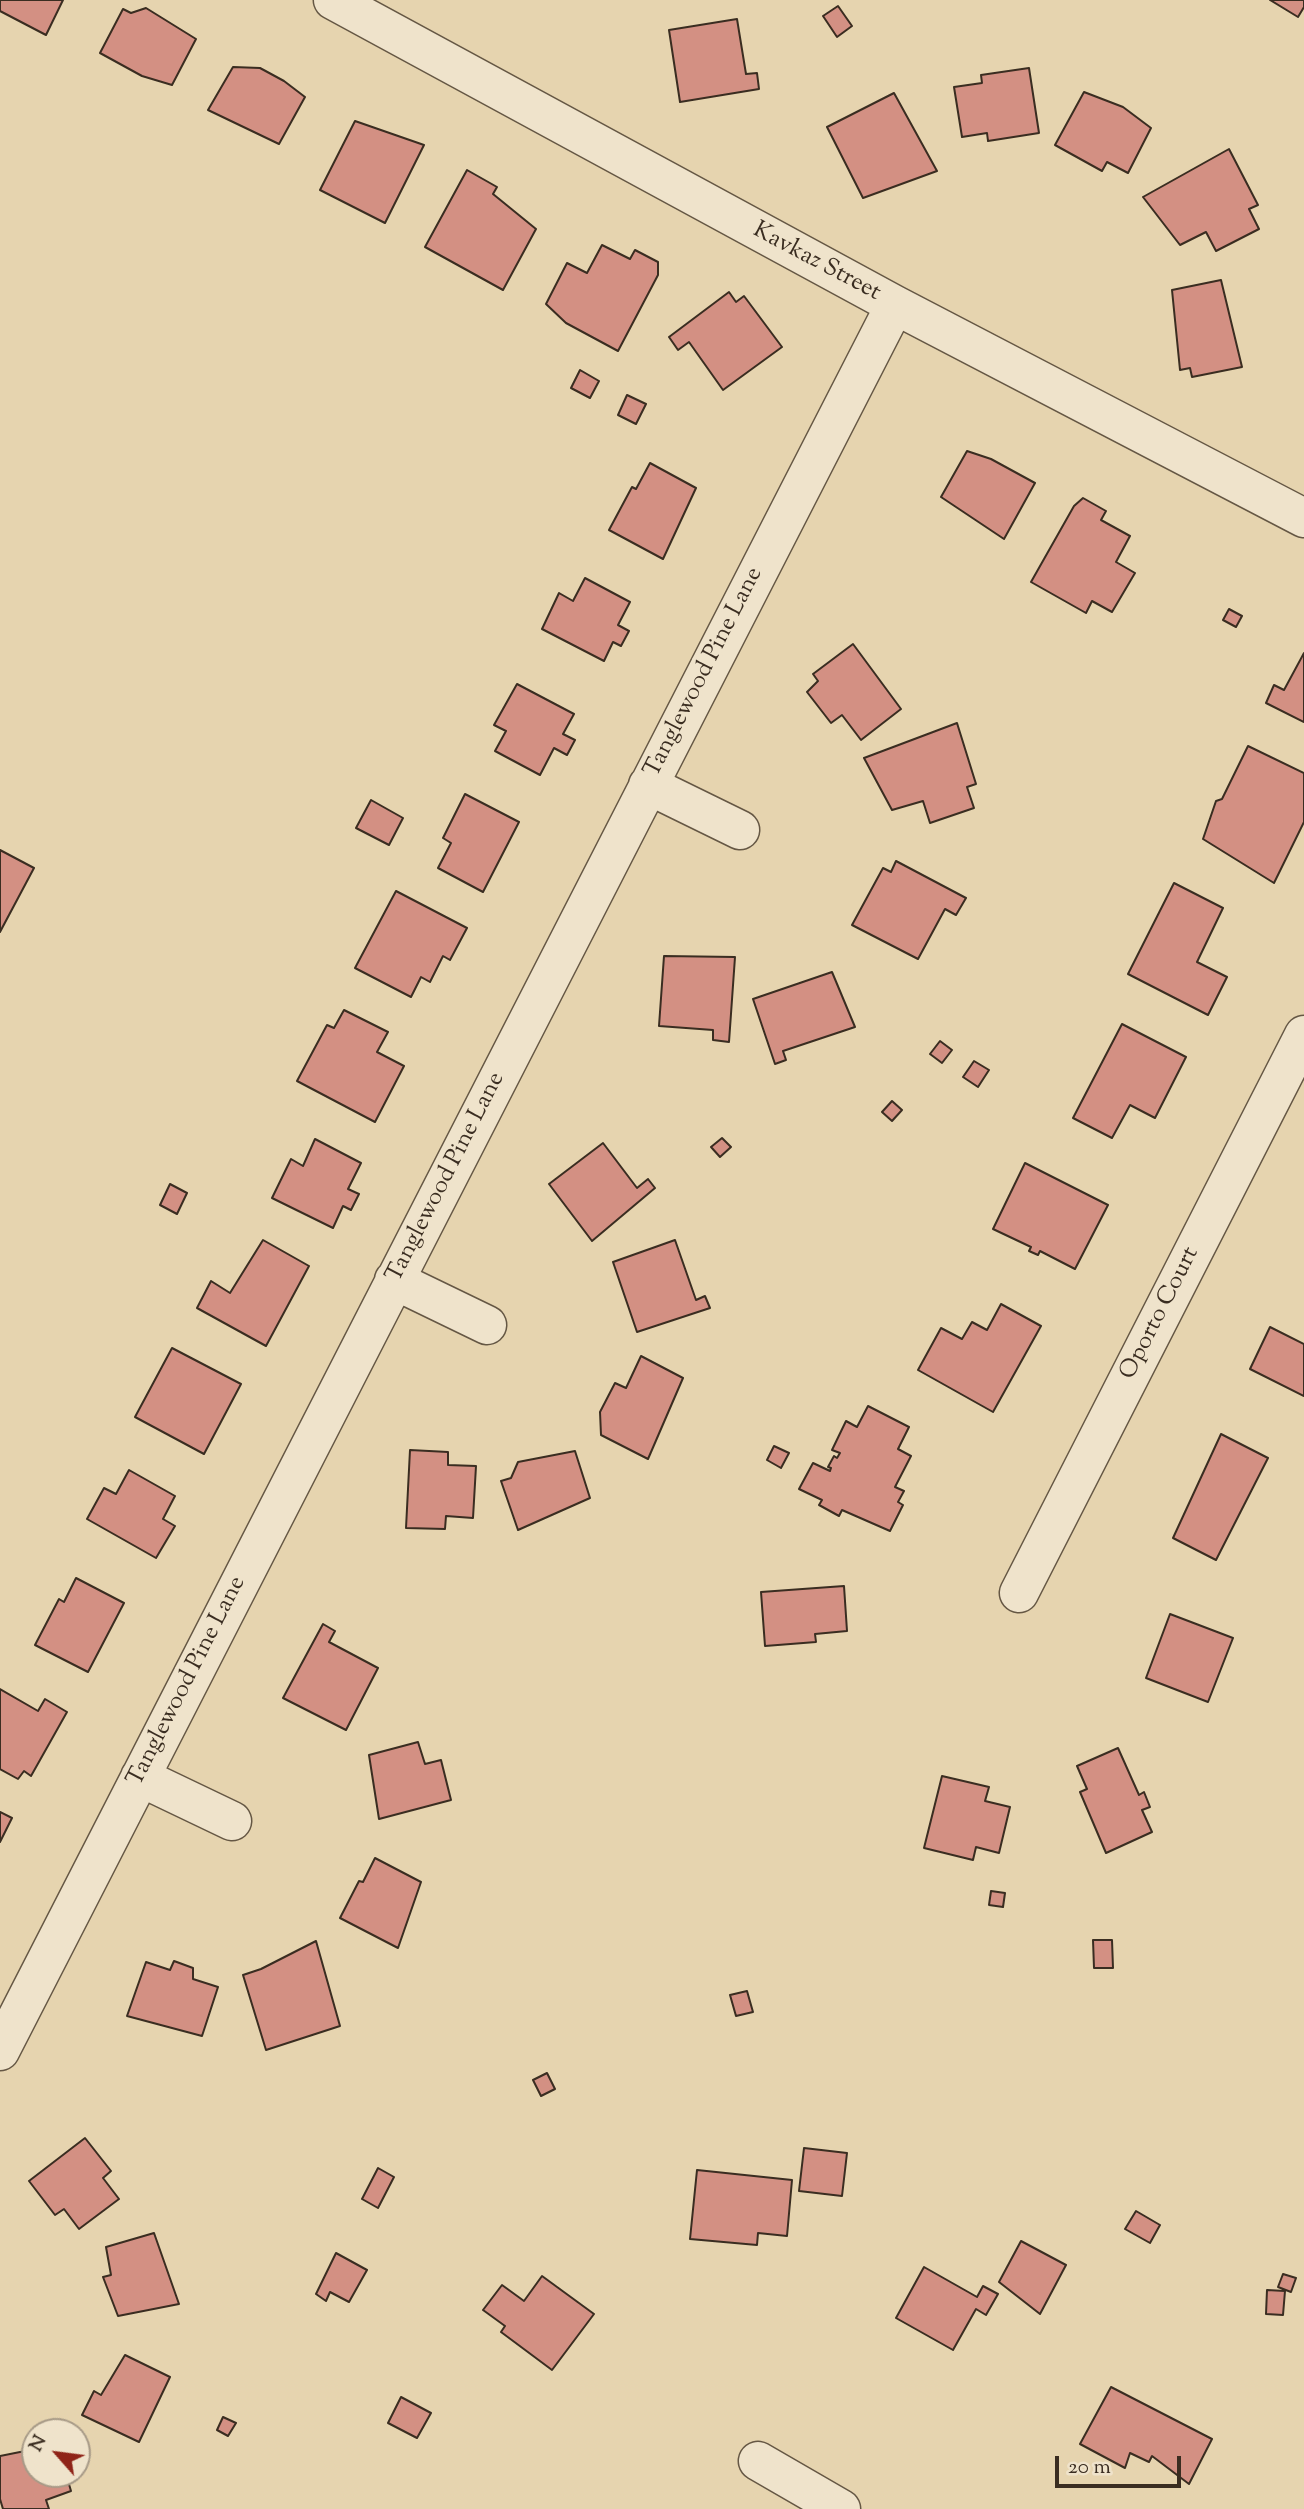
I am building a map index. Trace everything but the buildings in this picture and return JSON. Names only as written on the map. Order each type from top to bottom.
[{"type":"street","name":"Kavkaz Street","points":[[333,0],[895,305],[1304,518]]},
{"type":"street","name":"Tanglewood Pine Lane","points":[[0,2051],[895,305]]},
{"type":"street","points":[[648,785],[740,830]]},
{"type":"street","name":"Oporto Court","points":[[1019,1592],[1304,1035]]},
{"type":"street","points":[[394,1280],[486,1325]]},
{"type":"street","points":[[140,1777],[232,1821]]},
{"type":"street","points":[[758,2461],[841,2509]]}]
